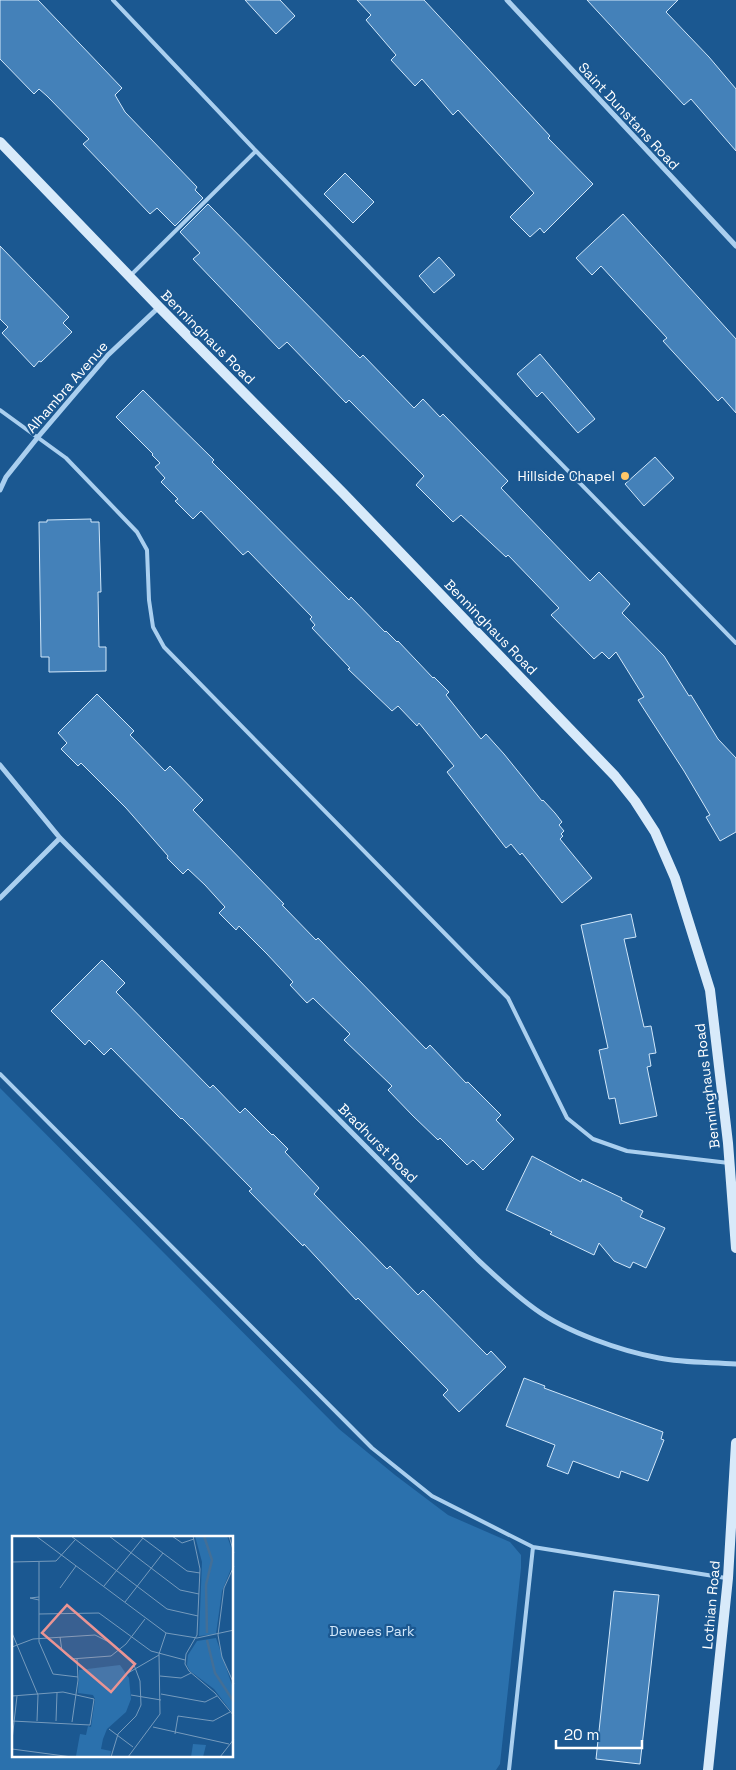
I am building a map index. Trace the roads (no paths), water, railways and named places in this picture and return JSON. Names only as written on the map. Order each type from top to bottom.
[{"type":"street","name":"Saint Dunstans Road","points":[[507,0],[736,246]]},
{"type":"street","name":"Benninghaus Road","points":[[0,142],[159,307],[350,500],[615,776],[635,801],[655,832],[675,878],[710,990],[728,1143],[736,1248]]},
{"type":"street","name":"Alhambra Avenue","points":[[0,490],[6,477],[38,437],[108,355],[159,307]]},
{"type":"street","points":[[0,765],[60,838],[0,898]]},
{"type":"street","name":"Bradhurst Road","points":[[60,838],[476,1259],[536,1310],[567,1328],[599,1342],[659,1358],[736,1364]]},
{"type":"street","name":"Lothian Road","points":[[708,1770],[728,1578],[736,1443]]},
{"type":"lane","points":[[113,0],[256,151],[736,643]]},
{"type":"lane","points":[[130,277],[256,151]]},
{"type":"lane","points":[[0,410],[66,458],[137,532],[146,550],[149,600],[153,627],[164,648],[508,998],[567,1118],[593,1139],[627,1151],[729,1163]]},
{"type":"lane","points":[[0,1074],[372,1448],[432,1496],[533,1547],[728,1578]]},
{"type":"lane","points":[[508,1770],[533,1547]]},
{"type":"place","name":"Hillside Chapel","points":[[625,476]]},
{"type":"park label","name":"Dewees Park","points":[[372,1631]]}]
